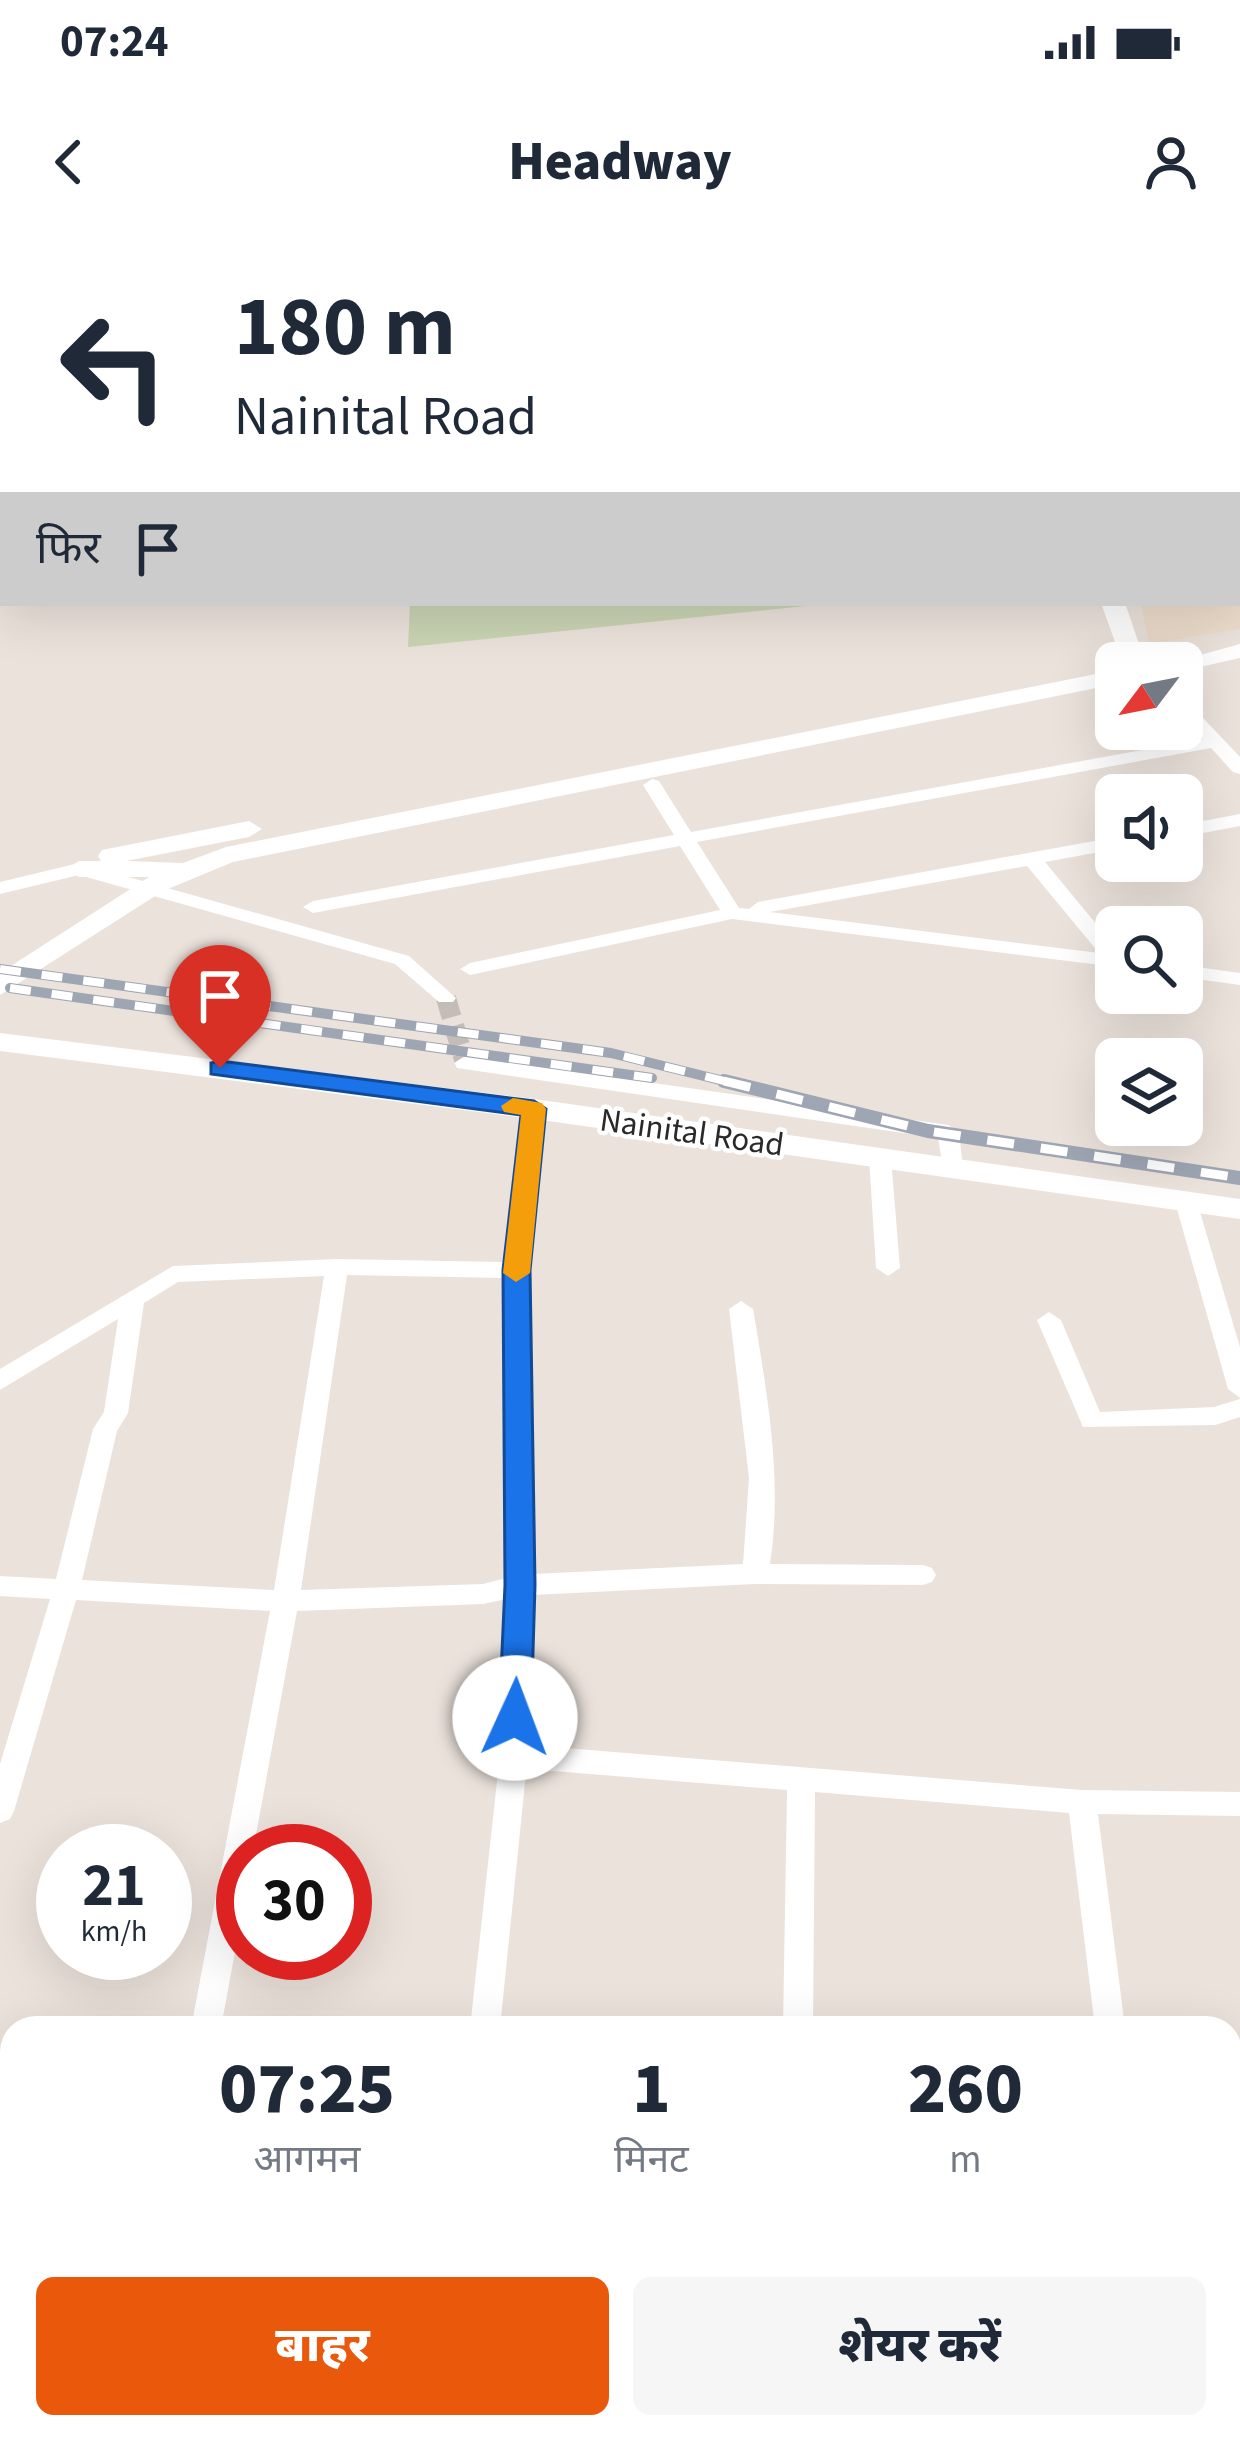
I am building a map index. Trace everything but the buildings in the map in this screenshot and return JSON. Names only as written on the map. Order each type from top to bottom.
[{"type":"street","points":[[1114,606],[1127,642]]},
{"type":"street","points":[[1203,659],[1240,651]]},
{"type":"street","points":[[0,889],[80,869],[105,857],[170,844],[718,745],[1043,677],[1095,678]]},
{"type":"street","points":[[0,986],[154,885],[226,855],[1095,681]]},
{"type":"street","points":[[80,869],[141,872],[235,864],[652,785],[1084,696],[1095,689]]},
{"type":"street","points":[[1203,729],[1240,768]]},
{"type":"street","points":[[313,907],[1215,742]]},
{"type":"street","points":[[652,785],[733,913]]},
{"type":"street","points":[[1203,827],[1240,820]]},
{"type":"street","points":[[470,969],[733,913],[1095,847]]},
{"type":"street","points":[[1032,859],[1095,936]]},
{"type":"street","points":[[80,869],[403,960],[446,998]]},
{"type":"street","points":[[733,913],[1095,958]]},
{"type":"street","points":[[1203,974],[1240,979]]},
{"type":"street","name":"Nainital Road","points":[[0,1042],[534,1109],[1240,1210]]},
{"type":"street","points":[[465,1064],[948,1132],[952,1168]]},
{"type":"street","points":[[486,2016],[513,1763],[520,1585],[516,1270],[534,1109]]},
{"type":"street","points":[[880,1158],[887,1268]]},
{"type":"street","points":[[1186,1202],[1240,1389]]},
{"type":"street","points":[[0,1381],[173,1274],[337,1267],[516,1270]]},
{"type":"street","points":[[208,2016],[286,1600],[337,1267]]},
{"type":"street","points":[[0,1811],[66,1590],[106,1430],[116,1413],[132,1303]]},
{"type":"street","points":[[741,1309],[752,1372],[763,1540],[754,1574]]},
{"type":"street","points":[[1049,1320],[1091,1421],[1215,1416],[1240,1408]]},
{"type":"street","points":[[0,1586],[286,1600],[483,1594],[520,1585],[754,1574],[923,1575]]},
{"type":"street","points":[[513,1763],[553,1759],[1082,1802],[1240,1804]]},
{"type":"street","points":[[798,2016],[801,1781]]},
{"type":"street","points":[[1082,1802],[1109,2016]]},
{"type":"shaded area","points":[[1142,606],[1240,606],[1240,629],[1149,642]]},
{"type":"green space","points":[[410,606],[805,606],[408,647]]},
{"type":"tunnel","points":[[446,998],[465,1063]]},
{"type":"railway","points":[[0,969],[611,1053],[736,1084]]},
{"type":"railway","points":[[10,988],[652,1078]]},
{"type":"railway","points":[[724,1081],[928,1131],[1240,1178]]},
{"type":"slow traffic","points":[[513,1106],[534,1109],[516,1273]]},
{"type":"route","points":[[220,1068],[534,1109],[516,1270],[520,1585],[515,1718]]}]
